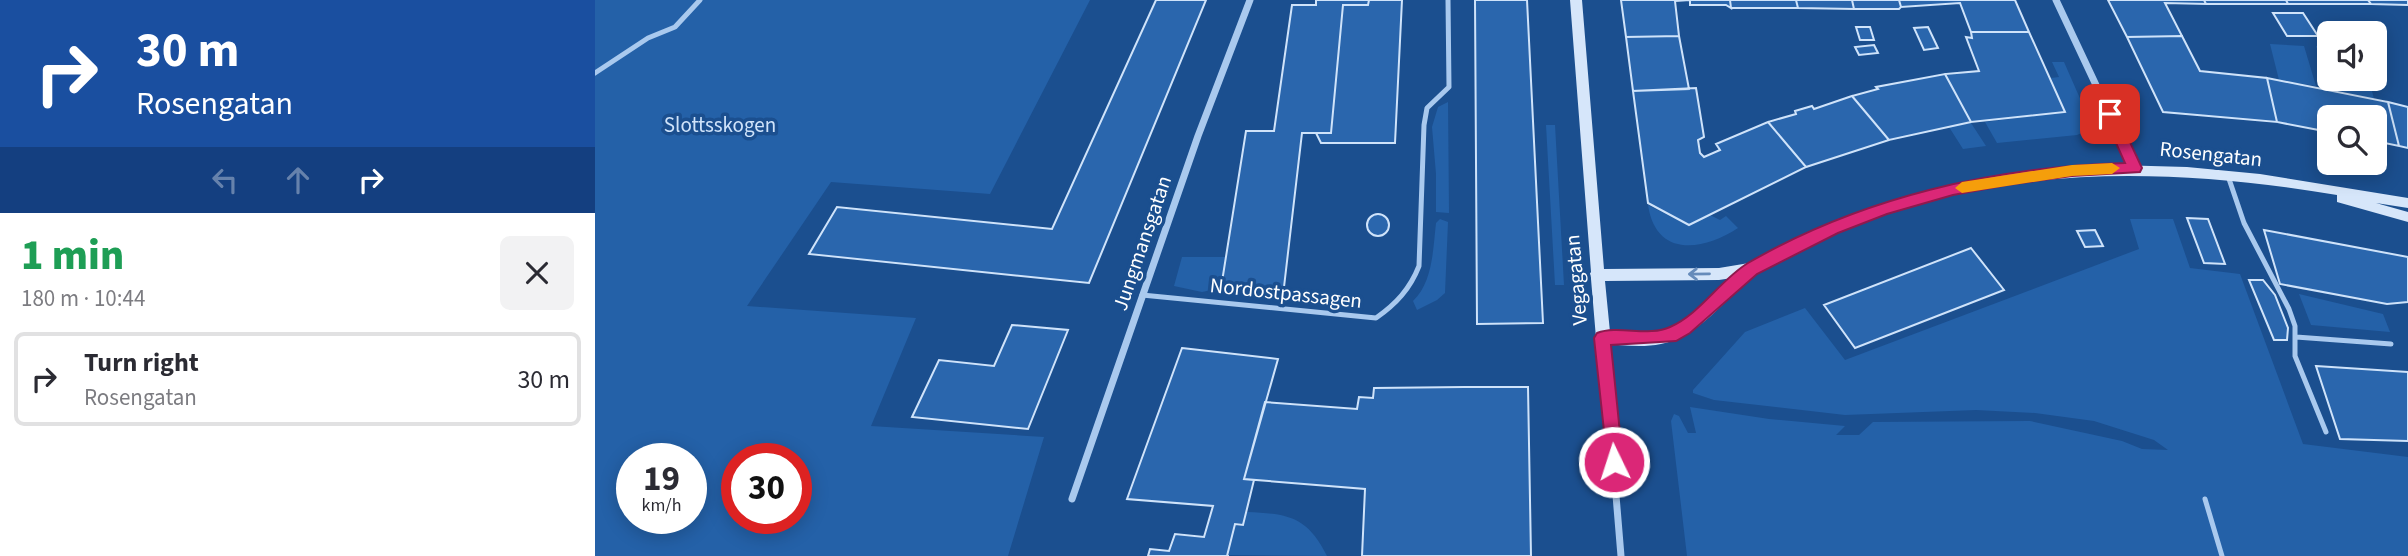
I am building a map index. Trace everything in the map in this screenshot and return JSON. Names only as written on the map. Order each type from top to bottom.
[{"type":"street","name":"Jungmansgatan","points":[[1072,499],[1198,136],[1250,0]]},
{"type":"street","name":"Vegagatan","points":[[1576,0],[1596,275],[1611,415],[1621,556]]},
{"type":"street","points":[[2056,0],[2135,168]]},
{"type":"street","name":"Rosengatan","points":[[1602,338],[1670,336],[1684,328],[1752,269],[1832,229],[1885,209],[1945,192],[2007,179],[2059,172],[2135,168],[2227,175],[2408,203]]},
{"type":"street","name":"Rosengatan","points":[[2306,187],[2408,217]]},
{"type":"street","name":"Rosengatan","points":[[1596,275],[1719,274],[1752,269]]},
{"type":"lane","points":[[595,73],[648,38],[674,27],[700,0]]},
{"type":"lane","name":"Nordostpassagen","points":[[1142,295],[1376,318],[1393,307],[1414,280],[1419,266],[1424,125],[1427,108],[1449,87],[1448,0]]},
{"type":"lane","points":[[2227,175],[2244,223],[2289,309],[2296,337],[2295,356],[2326,432]]},
{"type":"lane","points":[[2296,337],[2391,344]]},
{"type":"lane","points":[[2205,499],[2222,556]]},
{"type":"green space","name":"Slottsskogen","points":[[595,0],[1090,0],[990,194],[831,182],[747,306],[916,318],[871,426],[1044,437],[1008,556],[595,556]]},
{"type":"green space","points":[[2270,44],[2304,46],[2316,86],[2279,80]]},
{"type":"green space","points":[[2052,62],[2064,62],[2093,128],[2077,135],[1997,143],[1985,122],[2065,112],[2051,78],[2059,77]]},
{"type":"green space","points":[[2338,91],[2372,91],[2374,99]]},
{"type":"green space","points":[[1448,102],[1449,213],[1436,212],[1432,127],[1438,107]]},
{"type":"green space","points":[[1971,123],[1986,146],[1963,149],[1949,127]]},
{"type":"green space","points":[[1546,125],[1555,125],[1564,285],[1555,285]]},
{"type":"green space","points":[[1648,205],[1689,226],[1710,215],[1720,220],[1726,216],[1738,228],[1710,242],[1696,245],[1671,242],[1653,222]]},
{"type":"green space","points":[[1440,219],[1448,222],[1445,293],[1417,310],[1413,301],[1428,275],[1436,223]]},
{"type":"green space","points":[[2130,219],[2173,219],[2190,268],[2240,274],[2303,444],[2408,457],[2408,556],[1687,556],[1671,421],[1674,414],[1679,416],[1688,433],[1696,433],[1690,407],[1769,419],[1845,426],[1836,435],[1859,435],[1873,422],[2030,421],[2122,441],[2142,449],[2168,450],[2154,440],[2094,421],[2035,413],[1976,410],[1845,415],[1714,400],[1693,393],[1745,332],[1805,308],[1845,360],[2139,249]]},
{"type":"green space","points":[[1182,257],[1227,257],[1221,288],[1202,292],[1174,286]]},
{"type":"green space","points":[[2299,294],[2383,314],[2390,332],[2311,325]]},
{"type":"green space","points":[[1247,512],[1274,514],[1295,520],[1312,533],[1327,556],[1227,555],[1235,525],[1243,526]]},
{"type":"building","points":[[1156,0],[1206,0],[1089,283],[809,254],[837,207],[1052,229]]},
{"type":"building","points":[[1316,0],[1369,0],[1368,5],[1343,5],[1331,133],[1302,133],[1284,287],[1221,288],[1246,131],[1274,131],[1292,5],[1316,5]]},
{"type":"building","points":[[1369,0],[1402,0],[1395,143],[1321,143],[1316,133],[1331,133],[1343,5],[1368,5]]},
{"type":"building","points":[[1475,0],[1527,0],[1543,323],[1477,324]]},
{"type":"building","points":[[1621,0],[1690,0],[1675,1],[1679,36],[1626,37]]},
{"type":"building","points":[[1690,0],[1730,0],[1731,8],[1726,5],[1690,5]]},
{"type":"building","points":[[1730,0],[1796,0],[1798,8],[1731,8]]},
{"type":"building","points":[[1796,0],[1852,0],[1854,9],[1798,8]]},
{"type":"building","points":[[1852,0],[1899,0],[1901,7],[1854,9]]},
{"type":"building","points":[[1899,0],[2015,0],[2029,32],[1971,32],[1960,3],[1901,7]]},
{"type":"building","points":[[2108,0],[2204,0],[2206,4],[2165,3],[2182,36],[2127,37]]},
{"type":"building","points":[[2204,0],[2286,0],[2288,4],[2206,4]]},
{"type":"building","points":[[2286,0],[2368,0],[2371,4],[2288,4]]},
{"type":"building","points":[[2368,0],[2408,0],[2408,5],[2371,4]]},
{"type":"building","points":[[2273,13],[2303,13],[2317,34],[2317,36],[2287,36]]},
{"type":"building","points":[[1856,27],[1870,27],[1874,40],[1860,40]]},
{"type":"building","points":[[1928,27],[1938,48],[1924,50],[1914,28]]},
{"type":"building","points":[[1971,32],[2029,32],[2065,112],[1971,122],[1945,74],[1979,71],[1966,37],[1972,38]]},
{"type":"building","points":[[1679,36],[1689,89],[1633,91],[1626,37]]},
{"type":"building","points":[[2182,36],[2200,71],[2267,78],[2277,122],[2163,112],[2127,37]]},
{"type":"building","points":[[1874,45],[1878,53],[1859,55],[1855,47]]},
{"type":"building","points":[[1945,74],[1971,122],[1889,140],[1852,96],[1878,89],[1876,87]]},
{"type":"building","points":[[2267,78],[2317,88],[2317,91],[2333,91],[2388,102],[2399,146],[2387,144],[2387,105],[2317,105],[2317,130],[2277,122]]},
{"type":"building","points":[[1696,88],[1704,137],[1698,140],[1700,153],[1704,157],[1720,150],[1716,144],[1768,122],[1806,167],[1689,225],[1648,203],[1633,91]]},
{"type":"building","points":[[1852,96],[1889,140],[1806,167],[1768,122],[1796,114],[1795,111],[1812,106],[1814,109]]},
{"type":"building","points":[[2388,102],[2408,107],[2408,148],[2399,146]]},
{"type":"building","points":[[1378,214],[1386,217],[1389,225],[1386,233],[1378,236],[1370,233],[1367,225],[1370,217]]},
{"type":"building","points":[[2187,218],[2208,219],[2225,264],[2204,263]]},
{"type":"building","points":[[2095,230],[2103,246],[2085,247],[2077,231]]},
{"type":"building","points":[[2264,230],[2408,257],[2408,302],[2387,304],[2280,284]]},
{"type":"building","points":[[1971,248],[2004,290],[1855,348],[1824,305]]},
{"type":"building","points":[[2249,280],[2263,280],[2275,295],[2288,328],[2287,340],[2274,340]]},
{"type":"building","points":[[1012,325],[1068,330],[1028,429],[912,417],[939,360],[994,366]]},
{"type":"building","points":[[1182,348],[1278,359],[1244,479],[1254,480],[1243,525],[1235,524],[1227,556],[1148,556],[1150,549],[1169,551],[1175,534],[1204,537],[1213,506],[1127,499]]},
{"type":"building","points":[[2316,366],[2408,372],[2408,441],[2340,439]]},
{"type":"building","points":[[1528,387],[1531,556],[1362,556],[1365,489],[1244,479],[1265,402],[1357,409],[1359,397],[1373,398],[1374,388]]},
{"type":"slow traffic","points":[[1962,188],[2072,170],[2112,168]]},
{"type":"route","points":[[1614,462],[1602,338],[1670,336],[1684,328],[1752,269],[1802,242],[1885,209],[1953,190],[2007,179],[2072,170],[2135,168],[2110,114]]}]
